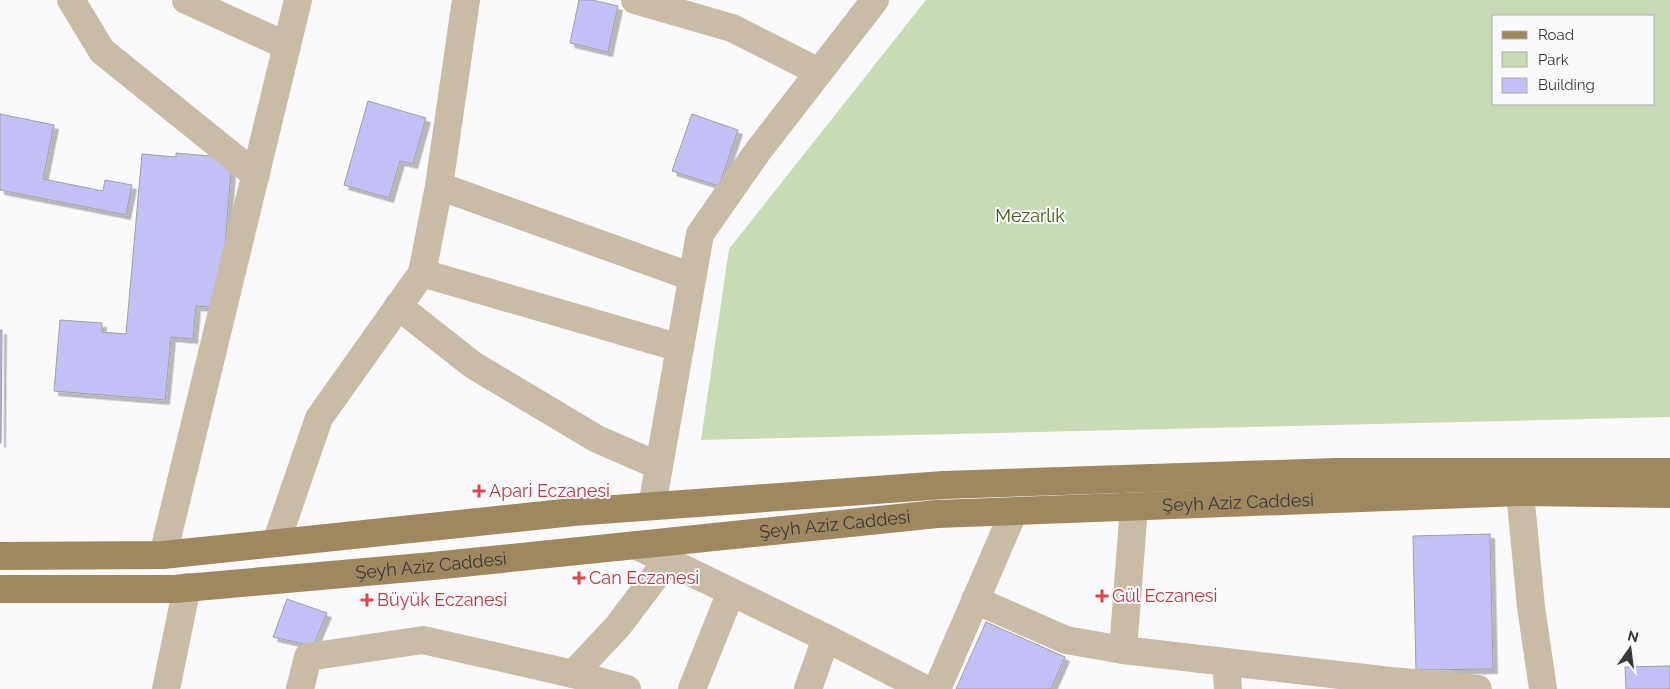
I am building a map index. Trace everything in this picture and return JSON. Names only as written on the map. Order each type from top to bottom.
[{"type":"main road","name":"Şeyh Aziz Caddesi","points":[[0,556],[163,555],[564,513],[944,485],[1335,472],[1518,482],[1670,494]]},
{"type":"main road","name":"Şeyh Aziz Caddesi","points":[[0,589],[174,589],[433,566],[936,514],[1134,507],[1670,472]]},
{"type":"street","points":[[71,0],[102,51],[256,175]]},
{"type":"street","points":[[186,0],[287,46]]},
{"type":"street","points":[[163,555],[298,0]]},
{"type":"street","points":[[276,543],[319,418],[422,273],[439,186],[466,0]]},
{"type":"street","points":[[635,0],[732,28],[819,72]]},
{"type":"street","points":[[652,506],[700,234],[758,150],[874,0]]},
{"type":"street","points":[[439,186],[692,277]]},
{"type":"street","points":[[422,273],[680,348]]},
{"type":"street","points":[[398,306],[473,365],[597,439],[659,466]]},
{"type":"street","points":[[1518,482],[1531,607],[1543,689]]},
{"type":"street","points":[[1124,650],[1134,507]]},
{"type":"street","points":[[937,689],[1014,511]]},
{"type":"street","points":[[635,545],[826,638],[925,689]]},
{"type":"street","points":[[573,674],[618,626],[667,561]]},
{"type":"street","points":[[166,689],[187,587]]},
{"type":"street","points":[[692,689],[731,592]]},
{"type":"street","points":[[975,600],[1066,640],[1124,650],[1391,685],[1478,689]]},
{"type":"street","points":[[808,689],[826,638]]},
{"type":"street","points":[[300,689],[308,657],[423,640],[573,674],[627,689]]},
{"type":"street","points":[[1226,662],[1228,689]]},
{"type":"green space","name":"Mezarlık","points":[[926,0],[1670,0],[1670,417],[701,440],[729,249]]},
{"type":"building","points":[[579,0],[592,0],[618,6],[608,52],[570,43]]},
{"type":"building","points":[[368,101],[426,118],[413,164],[400,161],[389,198],[344,185]]},
{"type":"building","points":[[0,114],[54,125],[43,179],[103,191],[105,180],[132,185],[126,215],[0,190]]},
{"type":"building","points":[[692,114],[738,130],[719,186],[672,171]]},
{"type":"building","points":[[176,153],[232,158],[220,308],[196,306],[193,339],[171,337],[165,400],[54,391],[60,320],[102,323],[102,332],[126,334],[142,154],[176,157]]},
{"type":"building","points":[[0,330],[2,330],[1,443],[0,443]]},
{"type":"building","points":[[1490,534],[1493,669],[1416,670],[1413,536]]},
{"type":"building","points":[[287,599],[327,613],[313,646],[273,637]]},
{"type":"building","points":[[986,622],[1065,657],[1051,689],[956,689]]},
{"type":"building","points":[[1670,666],[1670,689],[1626,689],[1625,667]]},
{"type":"place","name":"Apari Eczanesi","points":[[479,491]]},
{"type":"place","name":"Can Eczanesi","points":[[579,578]]},
{"type":"place","name":"Gül Eczanesi","points":[[1102,596]]},
{"type":"place","name":"Büyük Eczanesi","points":[[367,600]]}]
